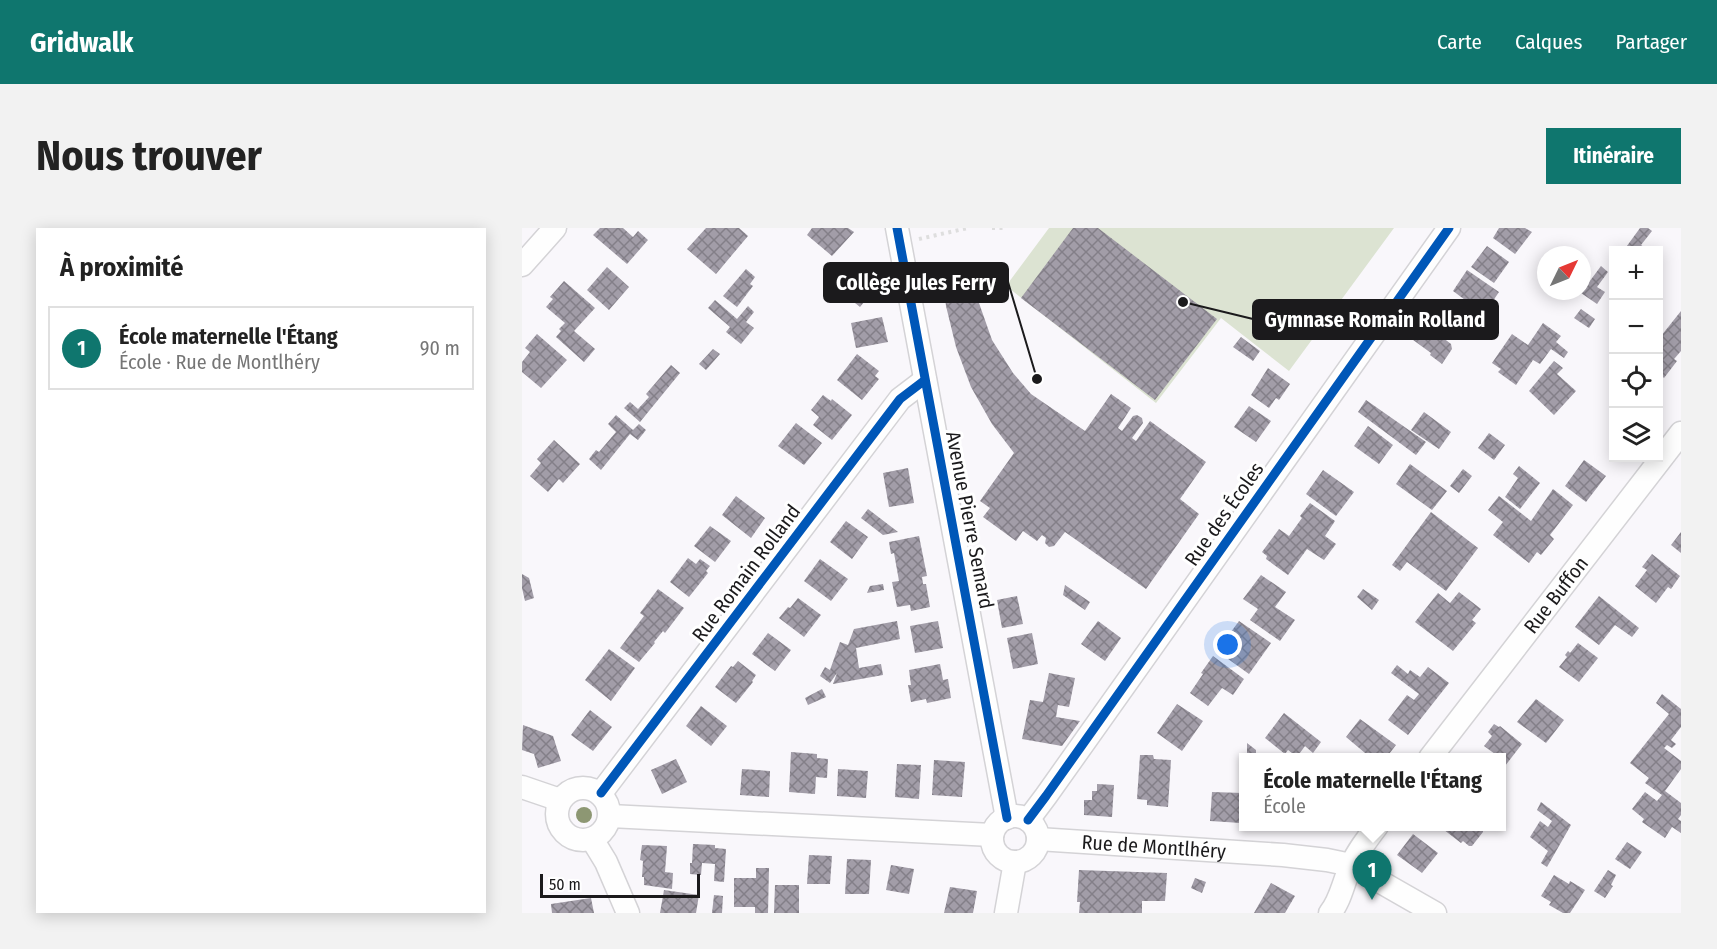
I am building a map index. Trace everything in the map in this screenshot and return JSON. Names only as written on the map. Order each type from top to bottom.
[{"type":"street","points":[[522,265],[555,228]]},
{"type":"street","name":"Rue des Écoles","points":[[1024,826],[1449,228]]},
{"type":"street","name":"Avenue Pierre Semard","points":[[899,235],[926,380],[1024,826]]},
{"type":"street","name":"Rue Romain Rolland","points":[[601,793],[900,399],[926,380]]},
{"type":"street","name":"Rue Buffon","points":[[1434,753],[1681,434]]},
{"type":"street","points":[[584,787],[601,793],[606,800],[610,816],[601,834],[592,839],[581,840],[563,831],[558,821],[557,810],[560,800],[566,793],[584,787]]},
{"type":"street","points":[[522,788],[560,800]]},
{"type":"street","points":[[610,816],[992,835]]},
{"type":"street","points":[[1000,821],[1024,826],[1036,848],[1024,860],[1015,862],[1005,860],[997,854],[993,845],[992,835],[995,828],[1000,821]]},
{"type":"street","name":"Rue de Montlhéry","points":[[1024,826],[1327,860],[1351,866],[1435,913]]},
{"type":"street","points":[[1334,911],[1351,866],[1373,831]]},
{"type":"street","points":[[592,839],[606,862],[628,913]]},
{"type":"street","points":[[1006,913],[1015,862]]},
{"type":"path","points":[[899,235],[968,228]]},
{"type":"path","points":[[992,228],[1005,228]]},
{"type":"green space","points":[[1049,228],[1394,228],[1289,371],[1221,318],[1156,403],[1006,286]]},
{"type":"building","points":[[600,228],[623,228],[633,237],[638,231],[648,240],[627,264],[593,235]]},
{"type":"building","points":[[706,228],[739,228],[748,236],[716,274],[687,249]]},
{"type":"building","points":[[812,228],[848,228],[854,232],[832,256],[807,235]]},
{"type":"building","points":[[1073,228],[1098,228],[1217,319],[1155,400],[1021,298]]},
{"type":"building","points":[[1499,228],[1525,228],[1532,232],[1515,254],[1493,238]]},
{"type":"building","points":[[1640,228],[1648,228],[1652,231],[1642,246],[1627,246]]},
{"type":"building","points":[[1487,246],[1509,262],[1494,283],[1471,267]]},
{"type":"building","points":[[861,262],[883,279],[860,307],[833,285],[851,263],[856,267]]},
{"type":"building","points":[[1601,266],[1608,272],[1597,287],[1605,292],[1597,304],[1591,300],[1591,280]]},
{"type":"building","points":[[607,267],[629,287],[609,310],[587,290]]},
{"type":"building","points":[[746,269],[755,277],[750,284],[753,286],[737,307],[723,296]]},
{"type":"building","points":[[1467,270],[1499,292],[1484,314],[1453,291]]},
{"type":"building","points":[[974,274],[979,303],[992,340],[1013,373],[1031,394],[1085,431],[1111,394],[1131,408],[1118,428],[1122,431],[1133,416],[1137,415],[1142,418],[1143,423],[1132,438],[1136,441],[1150,421],[1206,462],[1180,499],[1199,514],[1146,589],[1065,532],[1054,546],[1049,547],[1045,543],[1046,538],[1042,535],[1037,541],[1023,531],[1016,541],[983,517],[990,508],[980,501],[1014,453],[992,424],[971,387],[956,347],[946,306],[943,281]]},
{"type":"building","points":[[564,281],[595,308],[574,331],[595,349],[584,362],[556,337],[561,331],[559,329],[565,323],[546,307],[553,299],[550,297]]},
{"type":"building","points":[[1436,299],[1458,315],[1442,337],[1451,344],[1452,349],[1442,364],[1409,337]]},
{"type":"building","points":[[715,300],[737,319],[748,306],[754,312],[746,322],[754,328],[741,344],[726,332],[730,327],[708,308]]},
{"type":"building","points":[[1581,309],[1595,319],[1589,328],[1574,318]]},
{"type":"building","points":[[1681,311],[1681,351],[1674,359],[1677,361],[1664,378],[1663,377],[1663,334]]},
{"type":"building","points":[[882,317],[888,342],[856,348],[851,323]]},
{"type":"building","points":[[1543,323],[1561,336],[1556,342],[1568,352],[1564,358],[1551,349],[1540,364],[1533,360],[1516,385],[1498,372],[1501,369],[1492,363],[1512,334],[1528,345]]},
{"type":"building","points":[[537,334],[567,360],[541,388],[522,372],[522,362],[530,352],[525,348]]},
{"type":"building","points":[[1241,337],[1260,351],[1253,361],[1233,347]]},
{"type":"building","points":[[713,349],[720,354],[706,370],[699,364]]},
{"type":"building","points":[[857,354],[879,371],[875,376],[879,379],[862,400],[837,380]]},
{"type":"building","points":[[1554,361],[1563,368],[1557,374],[1576,391],[1554,415],[1529,391]]},
{"type":"building","points":[[671,365],[680,373],[640,422],[624,408],[630,402],[638,409],[649,397],[646,394]]},
{"type":"building","points":[[1268,368],[1290,384],[1279,400],[1276,398],[1269,408],[1251,395]]},
{"type":"building","points":[[823,395],[831,401],[832,399],[852,415],[832,440],[813,425],[819,417],[811,410]]},
{"type":"building","points":[[1366,400],[1426,442],[1416,455],[1358,412]]},
{"type":"building","points":[[1249,406],[1271,421],[1256,442],[1234,427]]},
{"type":"building","points":[[1424,412],[1451,432],[1439,449],[1411,430]]},
{"type":"building","points":[[616,415],[633,430],[639,424],[646,430],[638,440],[630,434],[601,470],[589,459],[596,450],[599,452],[616,432],[608,424]]},
{"type":"building","points":[[796,423],[822,443],[804,465],[778,446]]},
{"type":"building","points":[[1368,426],[1393,445],[1379,464],[1354,446]]},
{"type":"building","points":[[1489,433],[1505,445],[1494,460],[1478,448]]},
{"type":"building","points":[[554,440],[580,464],[563,483],[559,479],[548,492],[530,476],[541,463],[537,459]]},
{"type":"building","points":[[1584,460],[1606,476],[1586,502],[1565,486]]},
{"type":"building","points":[[1410,464],[1447,491],[1432,510],[1396,484]]},
{"type":"building","points":[[1519,466],[1540,483],[1520,509],[1505,497],[1518,478],[1513,474]]},
{"type":"building","points":[[908,468],[914,503],[889,507],[883,473]]},
{"type":"building","points":[[1463,469],[1472,476],[1459,493],[1450,486]]},
{"type":"building","points":[[1323,470],[1354,492],[1336,516],[1306,494]]},
{"type":"building","points":[[1553,489],[1573,505],[1550,535],[1554,539],[1541,555],[1537,552],[1529,563],[1493,535],[1503,522],[1488,510],[1499,496],[1531,521]]},
{"type":"building","points":[[736,496],[765,518],[751,538],[722,515]]},
{"type":"building","points":[[1310,503],[1335,521],[1325,536],[1336,544],[1324,560],[1307,549],[1288,575],[1266,559],[1267,556],[1262,552],[1279,529],[1289,536]]},
{"type":"building","points":[[868,509],[898,532],[883,535],[861,518]]},
{"type":"building","points":[[1431,512],[1478,548],[1446,591],[1407,562],[1400,571],[1392,565]]},
{"type":"building","points":[[846,521],[868,537],[852,559],[830,542]]},
{"type":"building","points":[[710,526],[731,541],[715,562],[694,546]]},
{"type":"building","points":[[1681,532],[1681,553],[1671,545]]},
{"type":"building","points":[[919,536],[927,576],[922,577],[923,584],[926,584],[930,607],[911,611],[910,605],[897,607],[892,582],[899,581],[894,553],[891,554],[889,542]]},
{"type":"building","points":[[1652,554],[1680,576],[1671,589],[1668,587],[1656,603],[1635,586],[1647,570],[1642,567]]},
{"type":"building","points":[[688,558],[696,564],[700,559],[710,566],[706,571],[708,573],[689,597],[670,582]]},
{"type":"building","points":[[820,559],[848,579],[831,601],[804,581]]},
{"type":"building","points":[[522,574],[529,578],[534,598],[525,601],[522,588]]},
{"type":"building","points":[[1261,575],[1286,592],[1275,607],[1295,620],[1280,641],[1250,620],[1258,609],[1243,599]]},
{"type":"building","points":[[883,584],[884,590],[867,593],[870,586]]},
{"type":"building","points":[[1065,585],[1090,602],[1085,610],[1063,595]]},
{"type":"building","points":[[658,589],[684,608],[639,662],[620,648],[644,616],[640,613]]},
{"type":"building","points":[[1363,589],[1379,600],[1372,610],[1357,597]]},
{"type":"building","points":[[1459,592],[1481,609],[1472,620],[1476,623],[1453,651],[1415,622],[1438,593],[1450,603]]},
{"type":"building","points":[[1017,596],[1023,624],[1002,628],[997,600]]},
{"type":"building","points":[[1599,596],[1639,628],[1632,637],[1615,625],[1599,645],[1575,627]]},
{"type":"building","points":[[798,598],[821,615],[804,637],[779,618]]},
{"type":"building","points":[[897,621],[900,639],[856,648],[859,668],[881,664],[883,675],[833,684],[837,673],[830,683],[820,676],[825,667],[830,670],[840,642],[848,645],[854,629]]},
{"type":"building","points":[[938,621],[943,648],[915,653],[910,626]]},
{"type":"building","points":[[1098,621],[1121,638],[1105,661],[1081,644]]},
{"type":"building","points":[[1239,621],[1271,643],[1249,674],[1217,651]]},
{"type":"building","points":[[768,633],[791,650],[775,671],[752,654]]},
{"type":"building","points":[[1032,633],[1038,664],[1013,669],[1007,638]]},
{"type":"building","points":[[1578,643],[1598,658],[1579,682],[1559,667],[1567,657],[1565,655],[1568,651],[1570,653]]},
{"type":"building","points":[[609,649],[635,668],[611,701],[585,680]]},
{"type":"building","points":[[1213,656],[1244,679],[1233,695],[1222,688],[1208,706],[1190,693]]},
{"type":"building","points":[[738,661],[756,675],[736,703],[715,687],[731,666],[733,667]]},
{"type":"building","points":[[940,664],[943,680],[948,679],[951,698],[927,703],[926,699],[911,702],[908,685],[911,685],[909,670]]},
{"type":"building","points":[[1397,665],[1408,674],[1410,670],[1420,677],[1428,667],[1449,683],[1408,735],[1388,720],[1407,695],[1414,700],[1419,694],[1391,673]]},
{"type":"building","points":[[1049,673],[1075,678],[1069,707],[1058,705],[1056,717],[1080,721],[1062,746],[1022,739],[1030,700],[1043,702]]},
{"type":"building","points":[[822,689],[826,697],[808,705],[805,698]]},
{"type":"building","points":[[1662,694],[1681,709],[1681,727],[1671,740],[1676,744],[1672,748],[1667,745],[1664,748],[1681,761],[1681,769],[1665,791],[1681,803],[1681,815],[1678,819],[1681,821],[1681,833],[1672,827],[1665,838],[1642,822],[1644,819],[1632,809],[1645,792],[1657,801],[1662,795],[1645,783],[1649,778],[1630,763],[1669,714],[1656,703]]},
{"type":"building","points":[[1536,699],[1564,720],[1546,743],[1517,722]]},
{"type":"building","points":[[1177,704],[1203,721],[1182,751],[1157,733]]},
{"type":"building","points":[[701,706],[727,726],[711,746],[686,726]]},
{"type":"building","points":[[590,710],[612,727],[593,751],[571,735]]},
{"type":"building","points":[[1284,713],[1321,742],[1313,753],[1305,746],[1300,753],[1292,753],[1288,750],[1284,753],[1265,738]]},
{"type":"building","points":[[1360,719],[1396,745],[1390,753],[1365,753],[1346,737]]},
{"type":"building","points":[[1494,724],[1500,726],[1522,744],[1506,765],[1506,753],[1494,753],[1484,746],[1492,736],[1488,732]]},
{"type":"building","points":[[523,725],[553,736],[561,761],[538,768],[534,754],[522,750]]},
{"type":"building","points":[[1247,743],[1256,750],[1256,753],[1247,753]]},
{"type":"building","points":[[791,752],[817,754],[817,758],[828,759],[827,778],[816,777],[815,794],[789,792]]},
{"type":"building","points":[[1140,755],[1153,755],[1154,759],[1171,760],[1168,807],[1147,805],[1147,800],[1137,799]]},
{"type":"building","points":[[676,759],[687,782],[662,794],[651,770]]},
{"type":"building","points":[[934,760],[965,762],[962,797],[932,795]]},
{"type":"building","points":[[897,764],[921,765],[919,799],[895,797]]},
{"type":"building","points":[[742,769],[770,771],[769,797],[740,795]]},
{"type":"building","points":[[838,769],[868,771],[866,798],[837,796]]},
{"type":"building","points":[[1097,784],[1114,785],[1112,817],[1084,815],[1084,800],[1092,800],[1092,791],[1097,791]]},
{"type":"building","points":[[1212,792],[1239,793],[1239,823],[1210,821]]},
{"type":"building","points":[[1541,802],[1571,825],[1547,867],[1541,863],[1548,851],[1530,837],[1540,821],[1548,827],[1552,821],[1537,810]]},
{"type":"building","points":[[1445,831],[1483,831],[1472,846],[1463,841],[1461,843]]},
{"type":"building","points":[[1413,834],[1438,853],[1422,873],[1397,855]]},
{"type":"building","points":[[1627,842],[1642,852],[1630,869],[1615,859]]},
{"type":"building","points":[[693,844],[715,845],[715,848],[726,849],[724,882],[714,881],[715,864],[702,863],[701,875],[690,874]]},
{"type":"building","points":[[642,845],[667,846],[665,872],[673,873],[672,889],[644,885],[643,861],[640,860]]},
{"type":"building","points":[[809,855],[832,856],[830,884],[807,884]]},
{"type":"building","points":[[847,859],[871,860],[869,894],[845,894]]},
{"type":"building","points":[[891,865],[914,869],[909,894],[886,890]]},
{"type":"building","points":[[756,868],[769,868],[768,913],[755,913],[755,907],[734,907],[734,878],[756,878]]},
{"type":"building","points":[[1079,870],[1167,873],[1165,901],[1142,901],[1142,913],[1079,913],[1080,902],[1077,902]]},
{"type":"building","points":[[1608,870],[1616,875],[1611,885],[1613,886],[1605,898],[1594,891]]},
{"type":"building","points":[[1554,875],[1585,890],[1570,913],[1563,913],[1549,905],[1551,902],[1541,896]]},
{"type":"building","points":[[1195,878],[1206,882],[1202,893],[1191,888]]},
{"type":"building","points":[[1271,883],[1295,896],[1285,913],[1254,913]]},
{"type":"building","points":[[775,885],[799,885],[799,913],[774,913]]},
{"type":"building","points":[[950,887],[977,891],[973,913],[944,913]]},
{"type":"building","points":[[664,890],[699,895],[696,913],[660,913]]},
{"type":"building","points":[[714,895],[723,896],[722,913],[712,913]]},
{"type":"building","points":[[591,898],[594,913],[552,913],[551,904]]},
{"type":"cycle path","points":[[897,228],[1007,818]]},
{"type":"cycle path","points":[[1028,820],[1449,228]]},
{"type":"cycle path","points":[[601,793],[900,399],[925,380]]},
{"type":"place","name":"Gymnase Romain Rolland","points":[[1183,302]]},
{"type":"place","name":"Collège Jules Ferry","points":[[1037,379]]},
{"type":"place","name":"École maternelle l'Étang","points":[[1372,900]]}]
